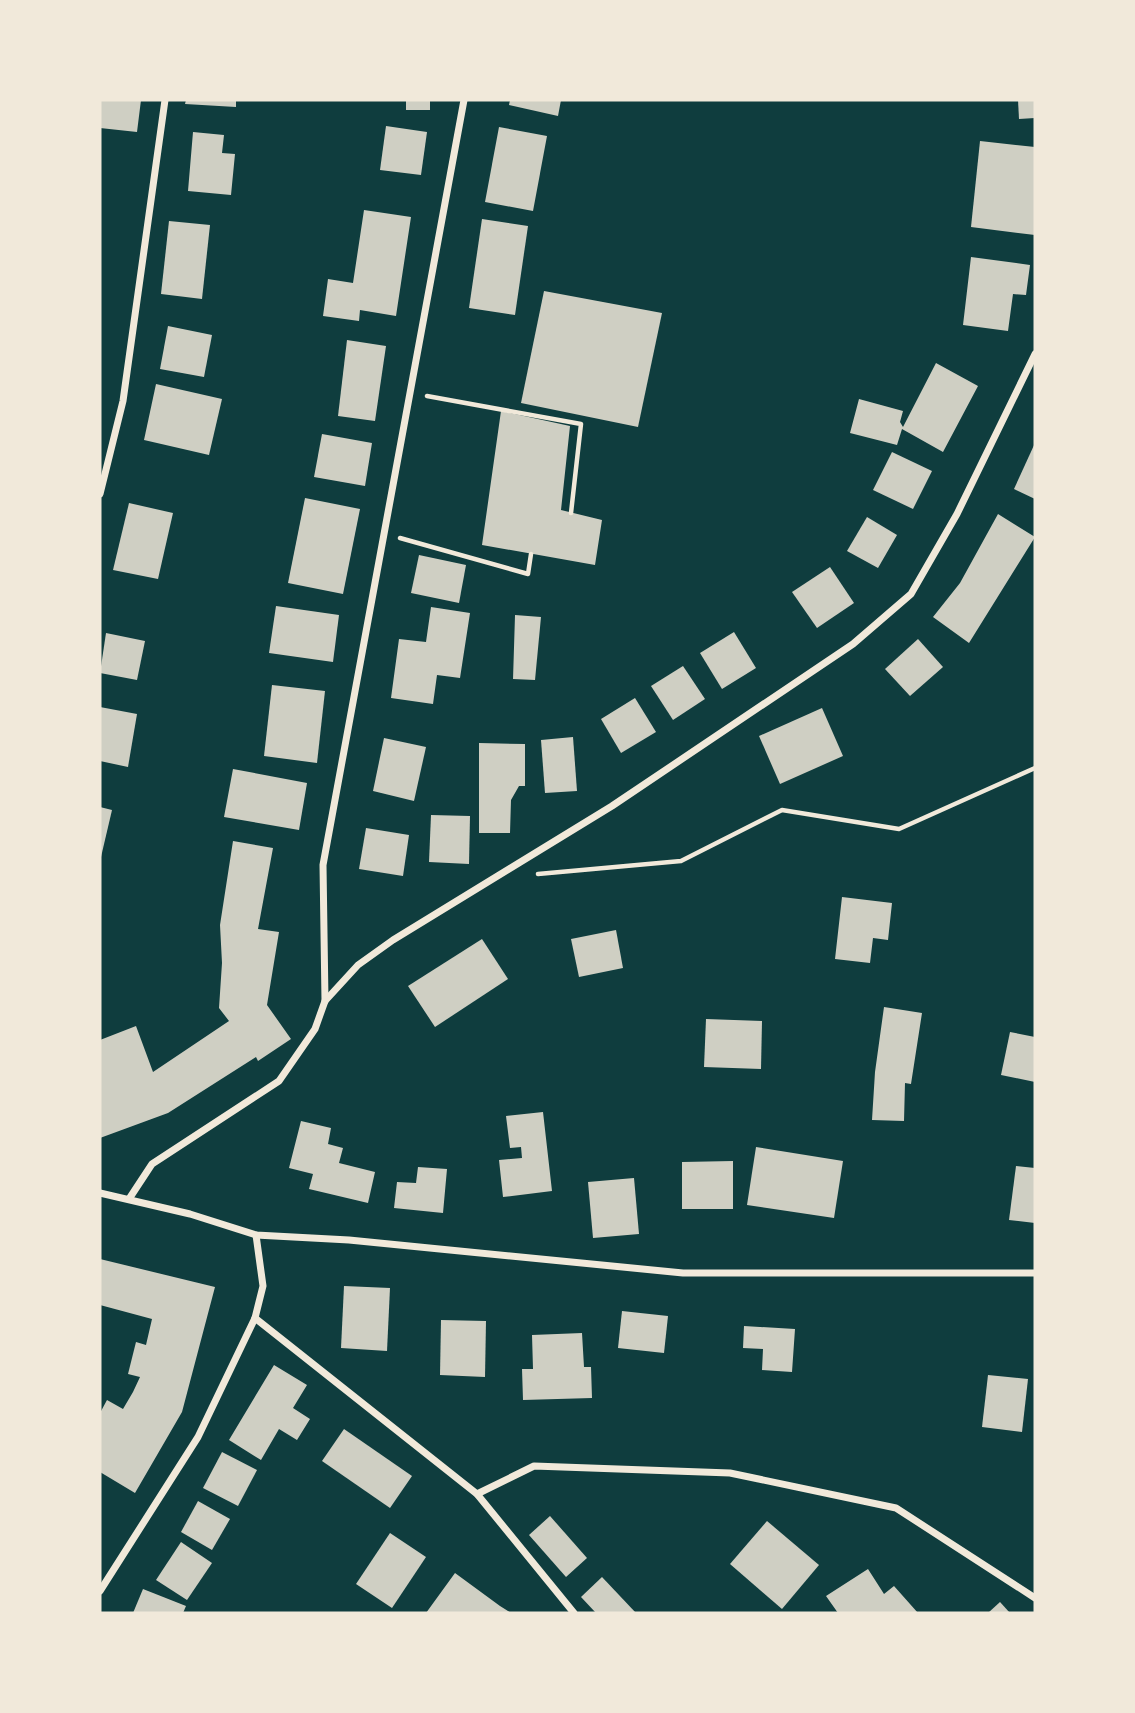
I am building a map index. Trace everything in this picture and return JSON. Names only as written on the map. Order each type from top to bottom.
[{"type":"street","points":[[100,494],[123,401],[165,100]]},
{"type":"street","points":[[129,1199],[152,1164],[279,1081],[316,1029],[325,1001],[323,865],[464,100]]},
{"type":"street","points":[[325,1001],[358,965],[393,940],[623,799],[853,644],[911,594],[957,514],[1035,354]]},
{"type":"street","points":[[100,1193],[256,1236],[349,1240],[683,1273],[1035,1273]]},
{"type":"street","points":[[100,1591],[198,1437],[255,1318],[263,1286],[256,1236]]},
{"type":"street","points":[[255,1318],[477,1494],[574,1613]]},
{"type":"street","points":[[477,1494],[534,1466],[730,1473],[896,1508],[1035,1598]]},
{"type":"path","points":[[409,392],[581,424],[571,513]]},
{"type":"path","points":[[383,533],[528,575],[531,554]]},
{"type":"path","points":[[532,875],[681,861],[782,810],[899,829],[1035,768]]},
{"type":"building","points":[[100,100],[141,100],[137,132],[100,128]]},
{"type":"building","points":[[186,100],[236,100],[236,107],[185,104]]},
{"type":"building","points":[[406,100],[430,100],[430,110],[406,110]]},
{"type":"building","points":[[510,100],[561,100],[558,116],[509,105]]},
{"type":"building","points":[[1018,100],[1035,100],[1035,118],[1019,119]]},
{"type":"building","points":[[386,126],[427,132],[421,175],[380,170]]},
{"type":"building","points":[[499,127],[547,136],[533,211],[485,202]]},
{"type":"building","points":[[193,132],[224,135],[222,153],[235,154],[231,195],[188,191]]},
{"type":"building","points":[[980,141],[1035,147],[1035,235],[971,227]]},
{"type":"building","points":[[364,210],[411,217],[396,316],[360,310],[359,321],[323,316],[328,279],[353,283]]},
{"type":"building","points":[[482,219],[528,226],[515,315],[469,308]]},
{"type":"building","points":[[169,221],[210,225],[202,299],[161,294]]},
{"type":"building","points":[[971,257],[1030,265],[1026,295],[1013,294],[1008,331],[963,325]]},
{"type":"building","points":[[544,291],[662,313],[638,427],[521,403]]},
{"type":"building","points":[[168,326],[212,335],[204,377],[160,369]]},
{"type":"building","points":[[347,340],[386,346],[375,421],[338,416]]},
{"type":"building","points":[[936,363],[978,386],[943,452],[902,429],[897,445],[850,433],[859,399],[903,411],[900,422],[903,427]]},
{"type":"building","points":[[156,384],[222,399],[209,455],[144,440]]},
{"type":"building","points":[[501,411],[570,426],[561,510],[602,520],[595,565],[482,545]]},
{"type":"building","points":[[322,434],[372,443],[365,486],[314,477]]},
{"type":"building","points":[[1035,443],[1035,499],[1014,489]]},
{"type":"building","points":[[892,452],[932,471],[913,509],[873,490]]},
{"type":"building","points":[[305,498],[360,509],[343,594],[288,583]]},
{"type":"building","points":[[129,503],[173,513],[158,579],[113,570]]},
{"type":"building","points":[[998,514],[1035,537],[969,643],[933,617],[960,583]]},
{"type":"building","points":[[867,517],[897,535],[878,568],[847,551]]},
{"type":"building","points":[[419,555],[466,565],[459,603],[411,593]]},
{"type":"building","points":[[830,567],[854,603],[817,628],[792,592]]},
{"type":"building","points":[[276,606],[339,615],[333,662],[269,653]]},
{"type":"building","points":[[431,607],[470,613],[460,678],[437,675],[433,704],[391,698],[399,639],[426,642]]},
{"type":"building","points":[[515,615],[541,617],[535,680],[513,679]]},
{"type":"building","points":[[734,632],[756,668],[722,689],[700,653]]},
{"type":"building","points":[[106,633],[145,641],[137,680],[100,673]]},
{"type":"building","points":[[918,639],[943,667],[910,696],[885,669]]},
{"type":"building","points":[[683,666],[705,699],[673,720],[651,686]]},
{"type":"building","points":[[272,685],[325,691],[317,763],[264,756]]},
{"type":"building","points":[[635,698],[656,732],[621,753],[601,719]]},
{"type":"building","points":[[100,707],[137,714],[128,767],[100,761]]},
{"type":"building","points":[[822,708],[843,756],[780,784],[759,736]]},
{"type":"building","points":[[573,737],[577,791],[545,793],[541,740]]},
{"type":"building","points":[[384,738],[426,747],[414,801],[373,791]]},
{"type":"building","points":[[479,743],[525,744],[525,786],[519,786],[511,800],[510,833],[479,833]]},
{"type":"building","points":[[233,769],[307,783],[299,830],[224,817]]},
{"type":"building","points":[[100,807],[112,810],[101,857],[100,857]]},
{"type":"building","points":[[431,815],[470,816],[469,864],[429,862]]},
{"type":"building","points":[[366,828],[409,835],[403,876],[359,869]]},
{"type":"building","points":[[233,841],[273,848],[258,929],[279,932],[267,1005],[291,1039],[258,1061],[256,1057],[168,1113],[100,1138],[100,1040],[136,1026],[153,1072],[229,1021],[219,1008],[222,963],[220,925]]},
{"type":"building","points":[[842,897],[892,903],[888,940],[873,938],[870,963],[835,959]]},
{"type":"building","points":[[616,930],[623,968],[579,977],[571,939]]},
{"type":"building","points":[[482,939],[508,979],[435,1027],[408,986]]},
{"type":"building","points":[[884,1007],[922,1013],[911,1084],[905,1083],[904,1121],[872,1120]]},
{"type":"building","points":[[706,1019],[762,1021],[761,1069],[704,1067]]},
{"type":"building","points":[[1010,1032],[1035,1037],[1035,1082],[1001,1075]]},
{"type":"building","points":[[543,1112],[552,1191],[503,1197],[499,1160],[522,1158],[521,1147],[510,1148],[506,1116]]},
{"type":"building","points":[[301,1121],[331,1128],[328,1144],[343,1148],[339,1163],[375,1172],[368,1203],[309,1189],[313,1174],[289,1168]]},
{"type":"building","points":[[756,1147],[843,1161],[834,1218],[747,1205]]},
{"type":"building","points":[[733,1161],[733,1209],[682,1209],[682,1162]]},
{"type":"building","points":[[1016,1166],[1035,1168],[1035,1223],[1009,1220]]},
{"type":"building","points":[[418,1167],[447,1169],[443,1213],[394,1208],[397,1182],[416,1183]]},
{"type":"building","points":[[634,1178],[639,1234],[593,1238],[588,1182]]},
{"type":"building","points":[[100,1259],[215,1287],[182,1412],[135,1493],[100,1472],[100,1413],[107,1400],[123,1409],[133,1392],[140,1377],[128,1374],[136,1342],[146,1345],[152,1319],[100,1305]]},
{"type":"building","points":[[344,1286],[390,1288],[387,1351],[341,1348]]},
{"type":"building","points":[[622,1311],[668,1316],[664,1353],[618,1348]]},
{"type":"building","points":[[441,1320],[486,1321],[485,1377],[440,1375]]},
{"type":"building","points":[[744,1326],[795,1329],[792,1372],[762,1370],[763,1349],[743,1348]]},
{"type":"building","points":[[582,1333],[584,1367],[591,1367],[592,1398],[523,1400],[522,1369],[533,1369],[532,1335]]},
{"type":"building","points":[[274,1365],[307,1385],[293,1408],[310,1419],[297,1440],[279,1429],[261,1460],[229,1440]]},
{"type":"building","points":[[988,1375],[1028,1379],[1022,1432],[982,1427]]},
{"type":"building","points":[[344,1429],[412,1476],[390,1508],[322,1461]]},
{"type":"building","points":[[222,1452],[257,1470],[238,1506],[203,1488]]},
{"type":"building","points":[[198,1501],[230,1519],[212,1550],[181,1532]]},
{"type":"building","points":[[550,1516],[587,1558],[566,1577],[529,1535]]},
{"type":"building","points":[[767,1521],[819,1565],[782,1609],[730,1564]]},
{"type":"building","points":[[390,1533],[426,1557],[392,1608],[356,1584]]},
{"type":"building","points":[[181,1542],[212,1563],[187,1600],[156,1580]]},
{"type":"building","points":[[868,1569],[884,1594],[894,1586],[918,1613],[838,1613],[826,1596]]},
{"type":"building","points":[[455,1573],[500,1606],[511,1613],[426,1613]]},
{"type":"building","points":[[602,1577],[636,1613],[596,1613],[581,1597]]},
{"type":"building","points":[[143,1589],[186,1606],[183,1613],[133,1613]]},
{"type":"building","points":[[1000,1602],[1010,1613],[988,1613]]}]
